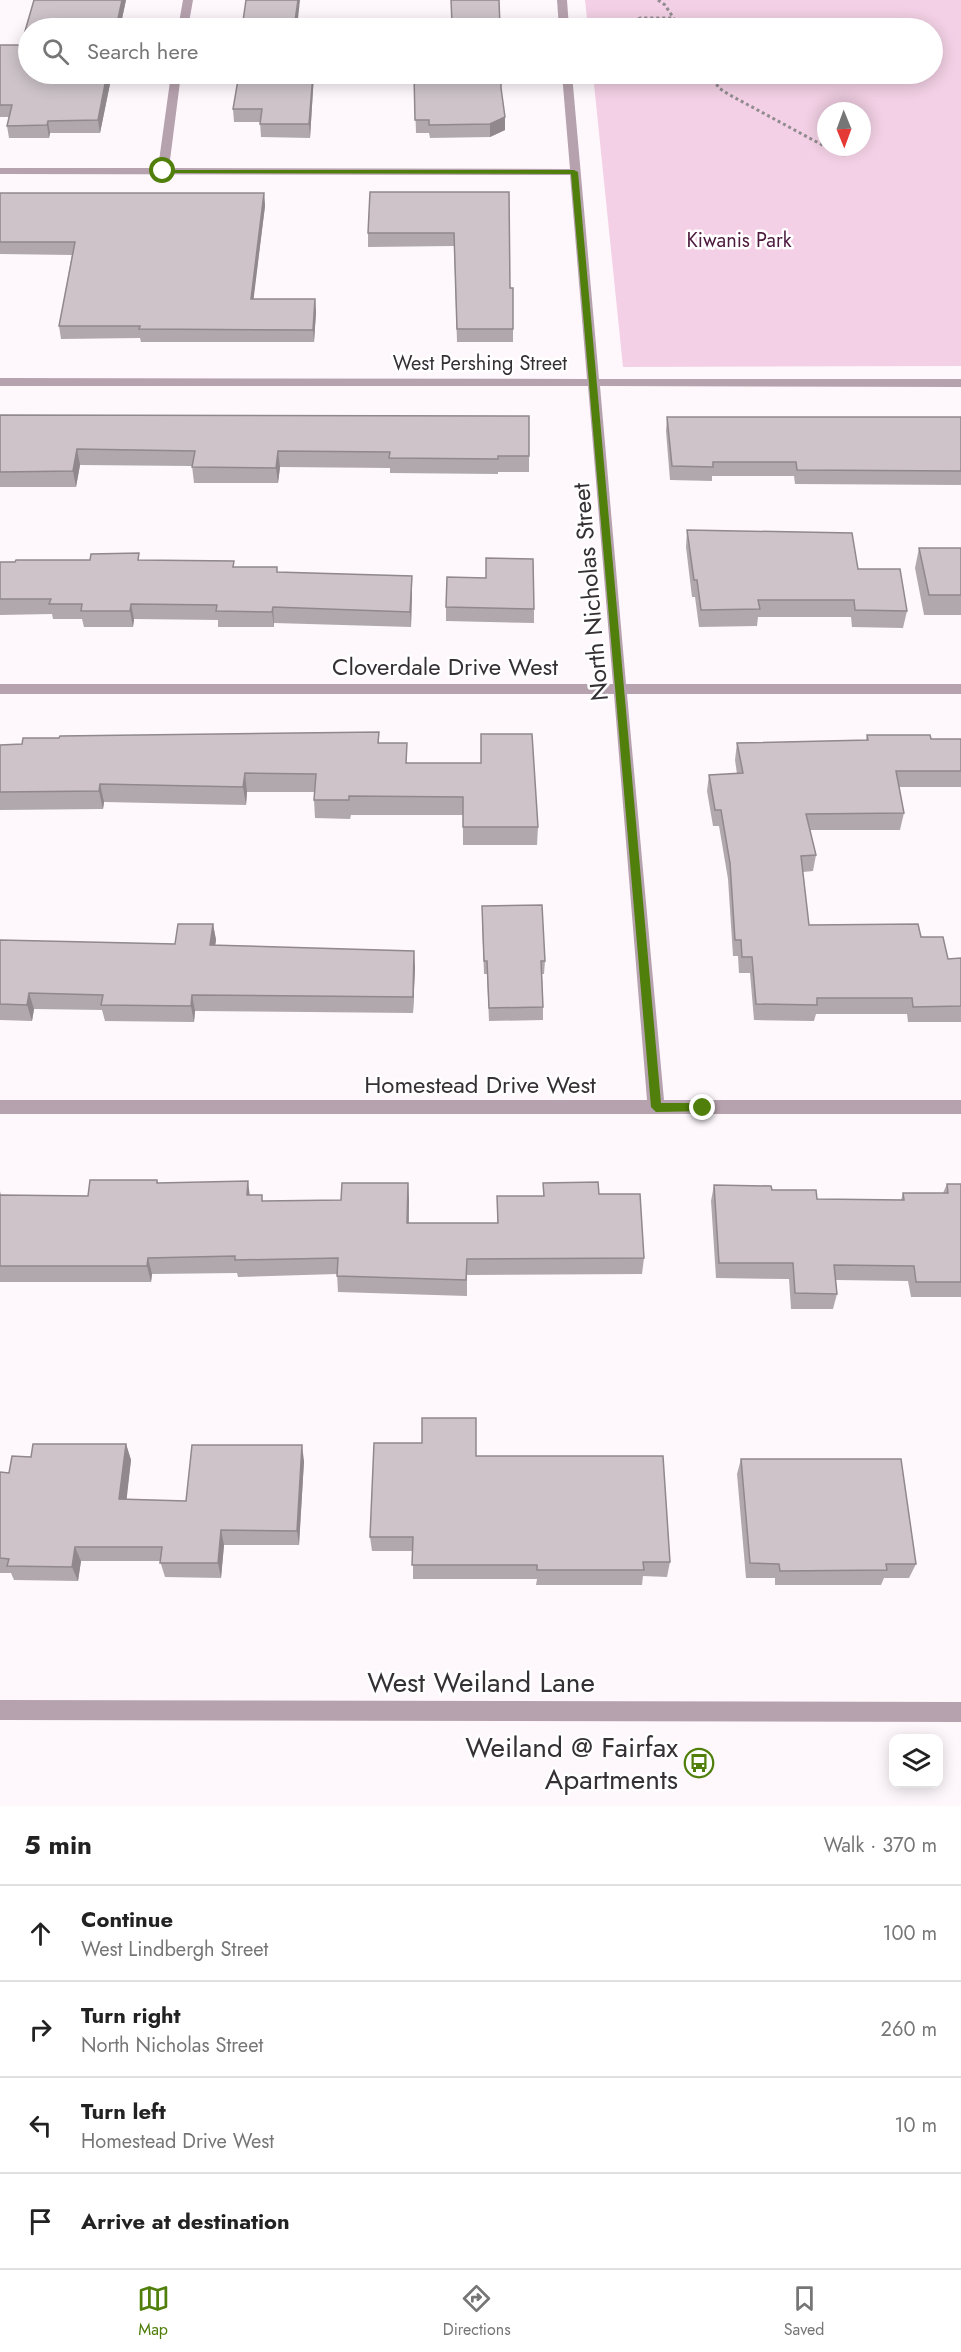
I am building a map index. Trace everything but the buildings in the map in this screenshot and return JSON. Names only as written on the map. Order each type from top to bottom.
[{"type":"street","points":[[185,18],[188,0]]},
{"type":"street","points":[[561,0],[563,18]]},
{"type":"street","points":[[163,171],[175,84]]},
{"type":"street","name":"North Nicholas Street","points":[[568,84],[656,1107]]},
{"type":"street","points":[[0,171],[574,172]]},
{"type":"street","name":"West Pershing Street","points":[[0,382],[961,383]]},
{"type":"street","name":"Cloverdale Drive West","points":[[0,689],[961,689]]},
{"type":"street","name":"Homestead Drive West","points":[[0,1107],[961,1107]]},
{"type":"street","name":"West Weiland Lane","points":[[0,1710],[961,1712]]},
{"type":"path","points":[[658,0],[674,18]]},
{"type":"path","points":[[639,18],[674,18]]},
{"type":"path","points":[[718,84],[728,94],[817,142]]},
{"type":"green space","name":"Kiwanis Park","points":[[585,0],[961,0],[961,366],[623,367],[594,84],[943,84],[943,18],[587,18]]},
{"type":"place","name":"Weiland @ Fairfax Apartments","points":[[699,1763]]},
{"type":"route","points":[[163,171],[574,172],[656,1107],[703,1108]]}]
